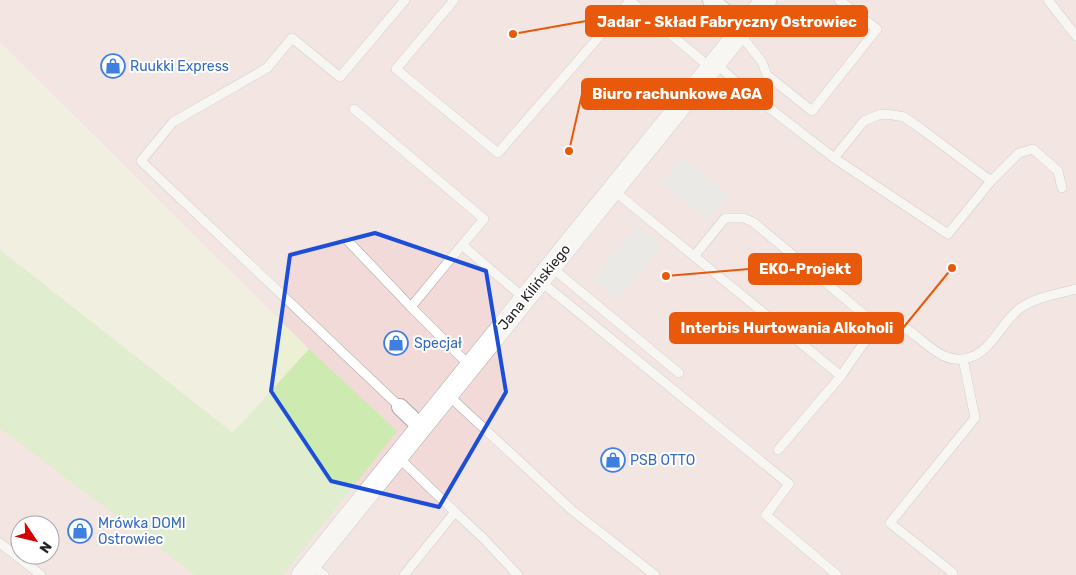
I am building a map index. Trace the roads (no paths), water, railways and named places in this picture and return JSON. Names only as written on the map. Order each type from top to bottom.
[{"type":"street","points":[[711,0],[741,31]]},
{"type":"street","name":"Jana Kilińskiego","points":[[312,572],[398,457],[766,0]]},
{"type":"street","points":[[400,407],[422,428]]},
{"type":"lane","points":[[400,407],[141,161],[173,122],[267,68],[292,38],[340,77],[405,0]]},
{"type":"lane","points":[[454,0],[396,69],[498,153],[629,0],[834,158],[948,234],[991,181],[1019,152],[1034,149],[1058,171],[1062,188]]},
{"type":"lane","points":[[741,31],[762,62],[767,75],[812,111],[877,29],[840,0]]},
{"type":"lane","points":[[1048,0],[1076,36]]},
{"type":"lane","points":[[354,109],[484,219],[411,307]]},
{"type":"lane","points":[[834,158],[864,121],[881,114],[893,115],[904,117],[991,181]]},
{"type":"lane","points":[[613,190],[695,255],[840,376]]},
{"type":"lane","points":[[695,255],[725,218],[744,218],[753,222],[879,327]]},
{"type":"lane","points":[[348,241],[471,366]]},
{"type":"lane","points":[[462,245],[525,299]]},
{"type":"lane","points":[[545,274],[679,373]]},
{"type":"lane","points":[[545,274],[789,484],[766,515],[837,575]]},
{"type":"lane","points":[[778,450],[879,327],[890,322],[901,324],[943,357],[969,358],[982,352],[1020,309],[1033,301],[1076,288]]},
{"type":"lane","points":[[953,573],[890,523],[975,418],[963,359]]},
{"type":"lane","points":[[448,395],[573,511],[655,575]]},
{"type":"lane","points":[[398,457],[482,537],[518,575]]},
{"type":"lane","points":[[404,575],[455,512]]},
{"type":"lane","points":[[0,543],[41,575]]},
{"type":"place","name":"Jadar - Skład Fabryczny Ostrowiec","points":[[513,34]]},
{"type":"place","name":"Ruukki Express","points":[[113,66]]},
{"type":"place","name":"Biuro rachunkowe AGA","points":[[569,151]]},
{"type":"place","name":"Interbis Hurtowania Alkoholi","points":[[952,268]]},
{"type":"place","name":"EKO-Projekt","points":[[666,276]]},
{"type":"place","name":"Specjał","points":[[396,343]]},
{"type":"place","name":"PSB OTTO","points":[[613,460]]},
{"type":"place","name":"Mrówka DOMI Ostrowiec","points":[[80,531]]}]
